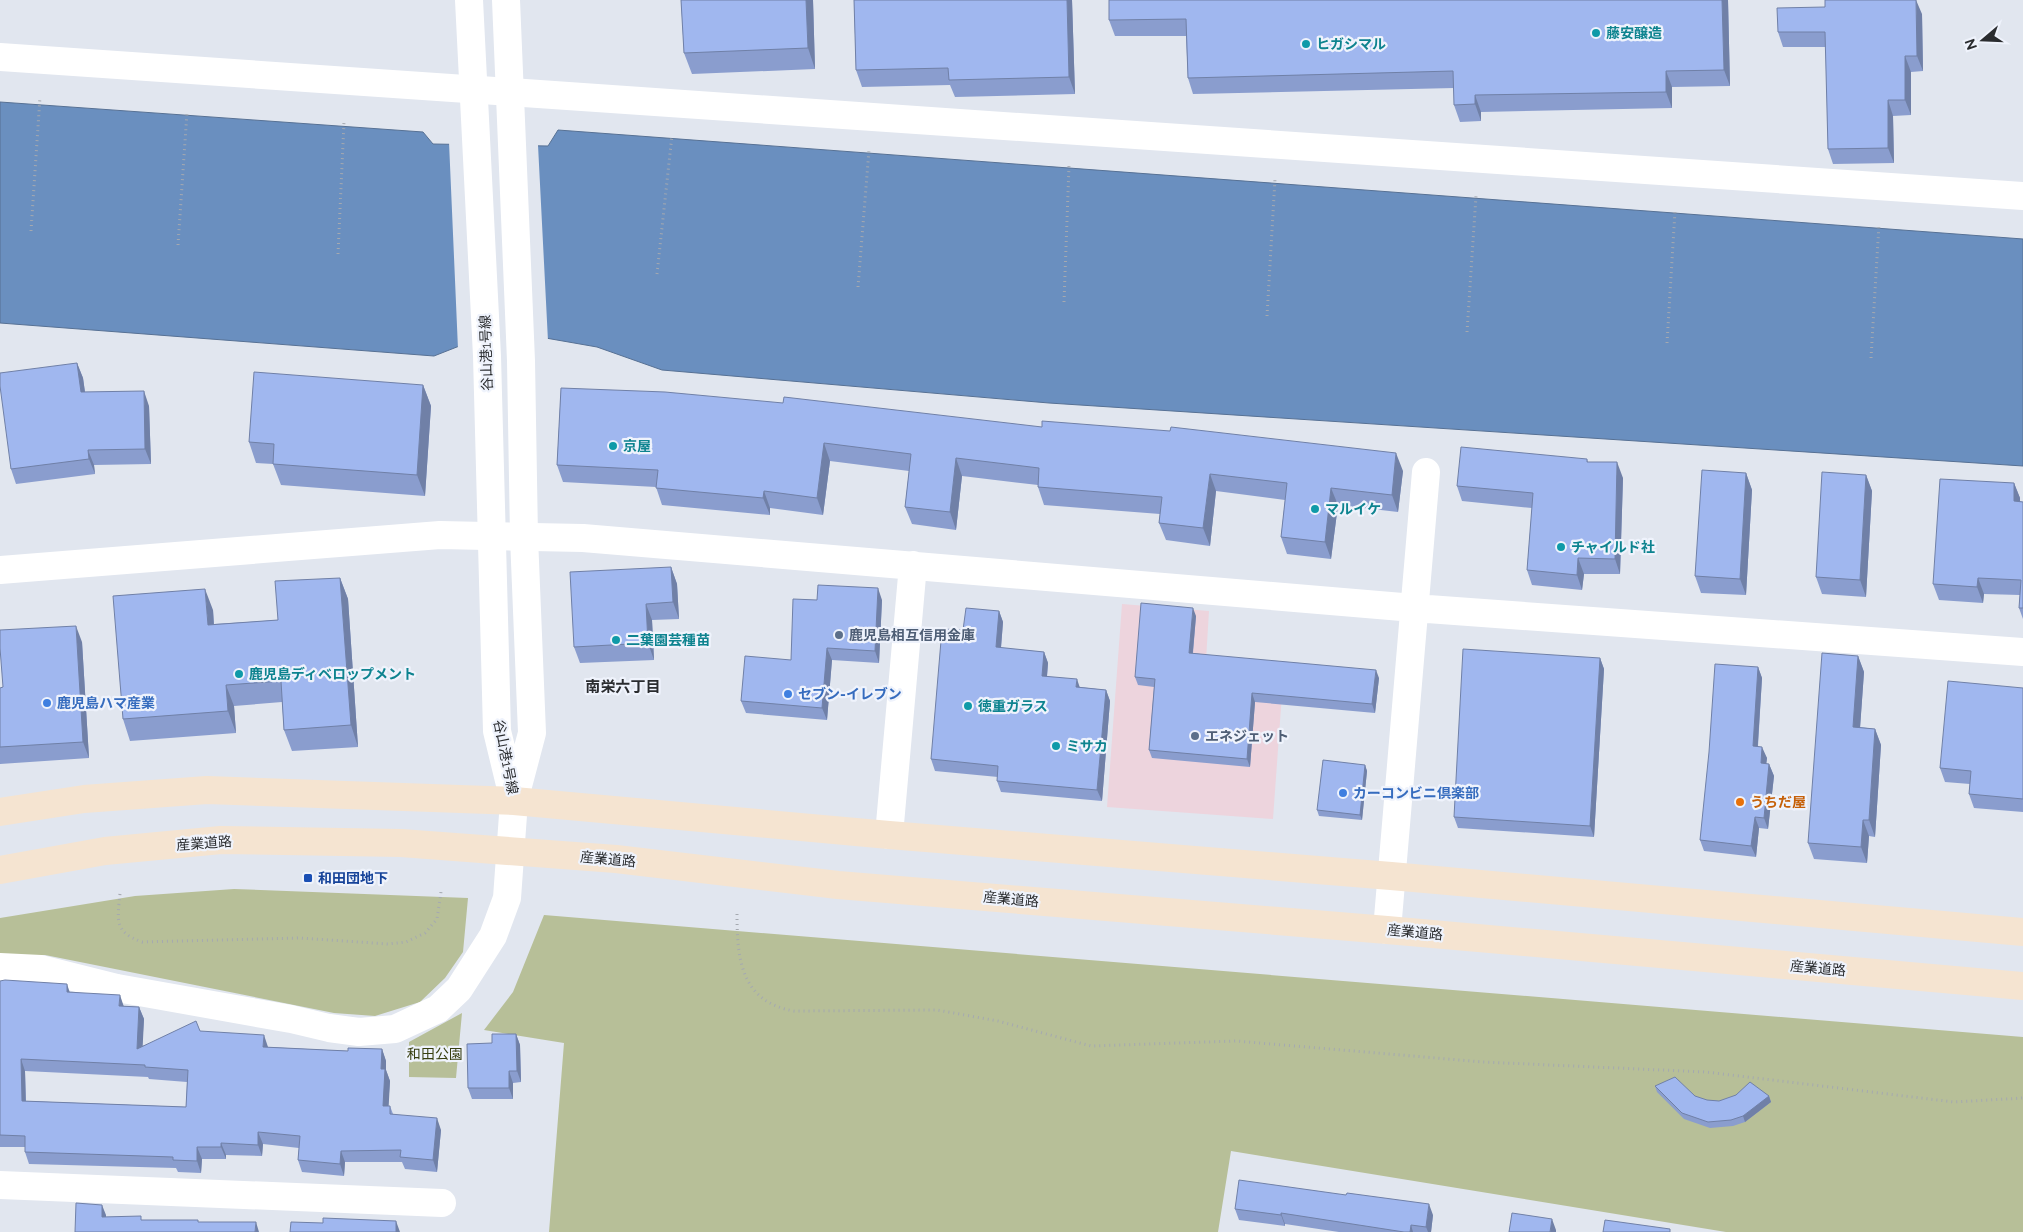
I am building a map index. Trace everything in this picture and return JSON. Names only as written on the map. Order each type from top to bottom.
[{"type":"main road","points":[[0,812],[84,799],[207,790],[514,801],[889,836],[1391,876],[2023,932]]},
{"type":"main road","name":"産業道路","points":[[0,870],[104,851],[221,840],[401,843],[616,859],[838,885],[1386,930],[2023,986]]},
{"type":"street","name":"谷山港1号線","points":[[469,0],[487,356],[497,731],[514,801]]},
{"type":"street","name":"谷山港1号線","points":[[506,0],[521,361],[524,537],[532,733],[514,801]]},
{"type":"street","points":[[0,57],[2023,196]]},
{"type":"street","points":[[1386,930],[1426,472]]},
{"type":"street","points":[[0,570],[440,536],[584,538],[913,564],[1414,608],[2023,652]]},
{"type":"street","points":[[889,836],[913,564]]},
{"type":"street","points":[[0,967],[41,969],[117,988],[291,1019],[330,1028],[359,1032],[395,1029],[438,1009],[459,989],[475,968],[493,936],[507,898],[514,801]]},
{"type":"street","points":[[0,1184],[442,1203]]},
{"type":"path","points":[[31,231],[40,97]]},
{"type":"path","points":[[178,245],[187,112]]},
{"type":"path","points":[[338,254],[344,122]]},
{"type":"path","points":[[657,274],[672,135]]},
{"type":"path","points":[[858,287],[869,150]]},
{"type":"path","points":[[1064,302],[1068,166]]},
{"type":"path","points":[[1267,316],[1275,179]]},
{"type":"path","points":[[1467,332],[1476,196]]},
{"type":"path","points":[[1667,343],[1675,211]]},
{"type":"path","points":[[1871,358],[1879,224]]},
{"type":"path","points":[[120,894],[118,913],[122,931],[126,936],[142,942],[300,938],[388,944],[406,942],[425,932],[437,920],[441,892]]},
{"type":"path","points":[[737,914],[737,951],[741,967],[753,987],[776,1008],[794,1011],[878,1008],[936,1010],[998,1021],[1091,1046],[1236,1041],[1483,1062],[1706,1072],[1954,1102],[2023,1098]]},
{"type":"shaded area","name":"エネジェット","points":[[1122,604],[1209,611],[1206,660],[1284,666],[1273,819],[1107,807]]},
{"type":"green space","points":[[234,889],[468,898],[463,952],[445,978],[420,1002],[375,1016],[334,1013],[45,955],[0,955],[0,918],[135,896]]},
{"type":"green space","points":[[544,915],[2023,1037],[2023,1232],[1726,1232],[1231,1151],[1218,1232],[549,1232],[564,1043],[484,1030],[513,992]]},
{"type":"green space","name":"和田公園","points":[[462,1013],[456,1078],[409,1077],[409,1042]]},
{"type":"water","points":[[0,102],[423,132],[433,144],[548,146],[558,130],[2023,239],[2023,466],[1049,403],[662,370],[597,347],[500,330],[434,356],[0,323]]},
{"type":"pier","points":[[449,142],[538,145],[548,341],[500,332],[458,349]]},
{"type":"building","points":[[681,0],[806,0],[808,48],[684,53]]},
{"type":"building","points":[[854,0],[1067,0],[1069,77],[949,80],[948,68],[856,70]]},
{"type":"building","points":[[1109,0],[1722,0],[1724,70],[1666,71],[1666,92],[1475,95],[1475,104],[1454,105],[1453,71],[1188,78],[1186,19],[1109,20]]},
{"type":"building","points":[[1825,0],[1916,0],[1917,56],[1905,56],[1905,100],[1888,100],[1888,148],[1828,149],[1825,32],[1778,32],[1777,8],[1825,7]]},
{"type":"building","points":[[77,363],[81,392],[144,391],[145,449],[88,450],[89,459],[11,469],[0,373]]},
{"type":"building","points":[[254,372],[423,385],[417,475],[273,464],[274,444],[249,442]]},
{"type":"building","points":[[561,388],[665,392],[783,403],[784,397],[1042,427],[1042,421],[1170,431],[1171,427],[1396,453],[1392,495],[1331,488],[1325,542],[1281,537],[1287,483],[1210,474],[1203,528],[1159,523],[1162,497],[1038,487],[1039,468],[956,458],[950,512],[905,507],[911,454],[824,443],[817,498],[764,491],[763,498],[656,488],[658,470],[557,465]]},
{"type":"building","points":[[1461,447],[1587,459],[1587,462],[1617,462],[1615,559],[1578,558],[1577,575],[1527,570],[1533,493],[1457,486]]},
{"type":"building","points":[[1702,470],[1746,473],[1740,579],[1695,576]]},
{"type":"building","points":[[1822,472],[1866,475],[1860,580],[1816,577]]},
{"type":"building","points":[[1940,479],[2014,483],[2014,501],[2023,502],[2023,608],[2019,608],[2021,580],[1978,578],[1977,587],[1933,584]]},
{"type":"building","name":"二葉園芸種苗","points":[[671,567],[673,602],[646,604],[648,643],[574,647],[570,572]]},
{"type":"building","name":"鹿児島ディベロップメント","points":[[340,578],[351,725],[284,730],[281,681],[226,685],[228,711],[123,719],[113,596],[205,589],[208,625],[278,620],[275,581]]},
{"type":"building","points":[[818,585],[878,588],[875,651],[827,648],[822,708],[741,701],[745,656],[791,660],[793,599],[817,600]]},
{"type":"building","points":[[1141,603],[1193,608],[1189,653],[1376,670],[1372,704],[1252,693],[1247,759],[1149,750],[1155,679],[1135,677]]},
{"type":"building","points":[[966,608],[999,611],[996,647],[1044,652],[1042,676],[1077,679],[1076,687],[1106,690],[1097,790],[997,781],[998,766],[931,759],[942,629],[963,630]]},
{"type":"building","name":"鹿児島ハマ産業","points":[[76,626],[83,742],[0,747],[0,688],[3,687],[0,630]]},
{"type":"building","points":[[1463,649],[1600,658],[1590,826],[1454,817]]},
{"type":"building","points":[[1822,653],[1858,656],[1853,727],[1875,729],[1869,820],[1863,820],[1861,847],[1808,843]]},
{"type":"building","points":[[1715,664],[1758,667],[1753,746],[1762,747],[1761,763],[1769,764],[1764,818],[1755,817],[1751,846],[1700,840]]},
{"type":"building","points":[[1948,681],[2023,688],[2023,799],[1969,794],[1971,771],[1940,768]]},
{"type":"building","name":"カーコンビニ倶楽部","points":[[1323,760],[1365,765],[1360,815],[1317,810]]},
{"type":"building","points":[[0,981],[67,984],[67,992],[120,995],[119,1006],[139,1007],[137,1049],[196,1021],[200,1031],[264,1035],[263,1047],[348,1051],[348,1048],[382,1049],[381,1069],[385,1069],[383,1106],[390,1106],[390,1114],[437,1118],[433,1160],[400,1157],[401,1150],[341,1151],[340,1164],[298,1160],[300,1136],[258,1132],[258,1145],[221,1143],[221,1147],[197,1147],[197,1161],[173,1160],[173,1157],[25,1152],[25,1136],[0,1135]],"holes":[[[21,1059],[145,1065],[145,1067],[188,1070],[186,1107],[22,1101]]]},
{"type":"building","points":[[492,1034],[516,1034],[517,1071],[509,1071],[509,1088],[468,1088],[467,1044],[492,1043]]},
{"type":"building","points":[[1675,1077],[1695,1096],[1707,1100],[1719,1101],[1736,1095],[1750,1082],[1769,1096],[1743,1116],[1731,1120],[1708,1122],[1682,1113],[1655,1086]]},
{"type":"building","points":[[1239,1180],[1429,1204],[1426,1227],[1411,1225],[1410,1232],[1404,1232],[1281,1213],[1281,1215],[1235,1209]]},
{"type":"building","points":[[76,1203],[102,1205],[102,1217],[141,1216],[141,1220],[256,1222],[255,1232],[75,1232]]},
{"type":"building","points":[[1512,1213],[1552,1219],[1550,1232],[1509,1232]]},
{"type":"building","points":[[323,1218],[396,1221],[396,1232],[290,1232],[291,1222],[323,1223]]},
{"type":"building","points":[[1605,1220],[1670,1229],[1670,1232],[1603,1232]]},
{"type":"place","name":"藤安醸造","points":[[1596,33]]},
{"type":"place","name":"ヒガシマル","points":[[1306,44]]},
{"type":"place","name":"京屋","points":[[613,446]]},
{"type":"place","name":"マルイケ","points":[[1315,509]]},
{"type":"place","name":"チャイルド社","points":[[1561,547]]},
{"type":"place","name":"鹿児島相互信用金庫","points":[[839,635]]},
{"type":"place","name":"二葉園芸種苗","points":[[616,640]]},
{"type":"place","name":"鹿児島ディベロップメント","points":[[239,674]]},
{"type":"place","name":"セブン-イレブン","points":[[788,694]]},
{"type":"place","name":"鹿児島ハマ産業","points":[[47,703]]},
{"type":"place","name":"徳重ガラス","points":[[968,706]]},
{"type":"place","name":"エネジェット","points":[[1195,736]]},
{"type":"place","name":"ミサカ","points":[[1056,746]]},
{"type":"place","name":"カーコンビニ倶楽部","points":[[1343,793]]},
{"type":"place","name":"うちだ屋","points":[[1740,802]]},
{"type":"place","name":"和田団地下","points":[[308,878]]},
{"type":"district","name":"南栄六丁目","points":[[623,687]]}]
